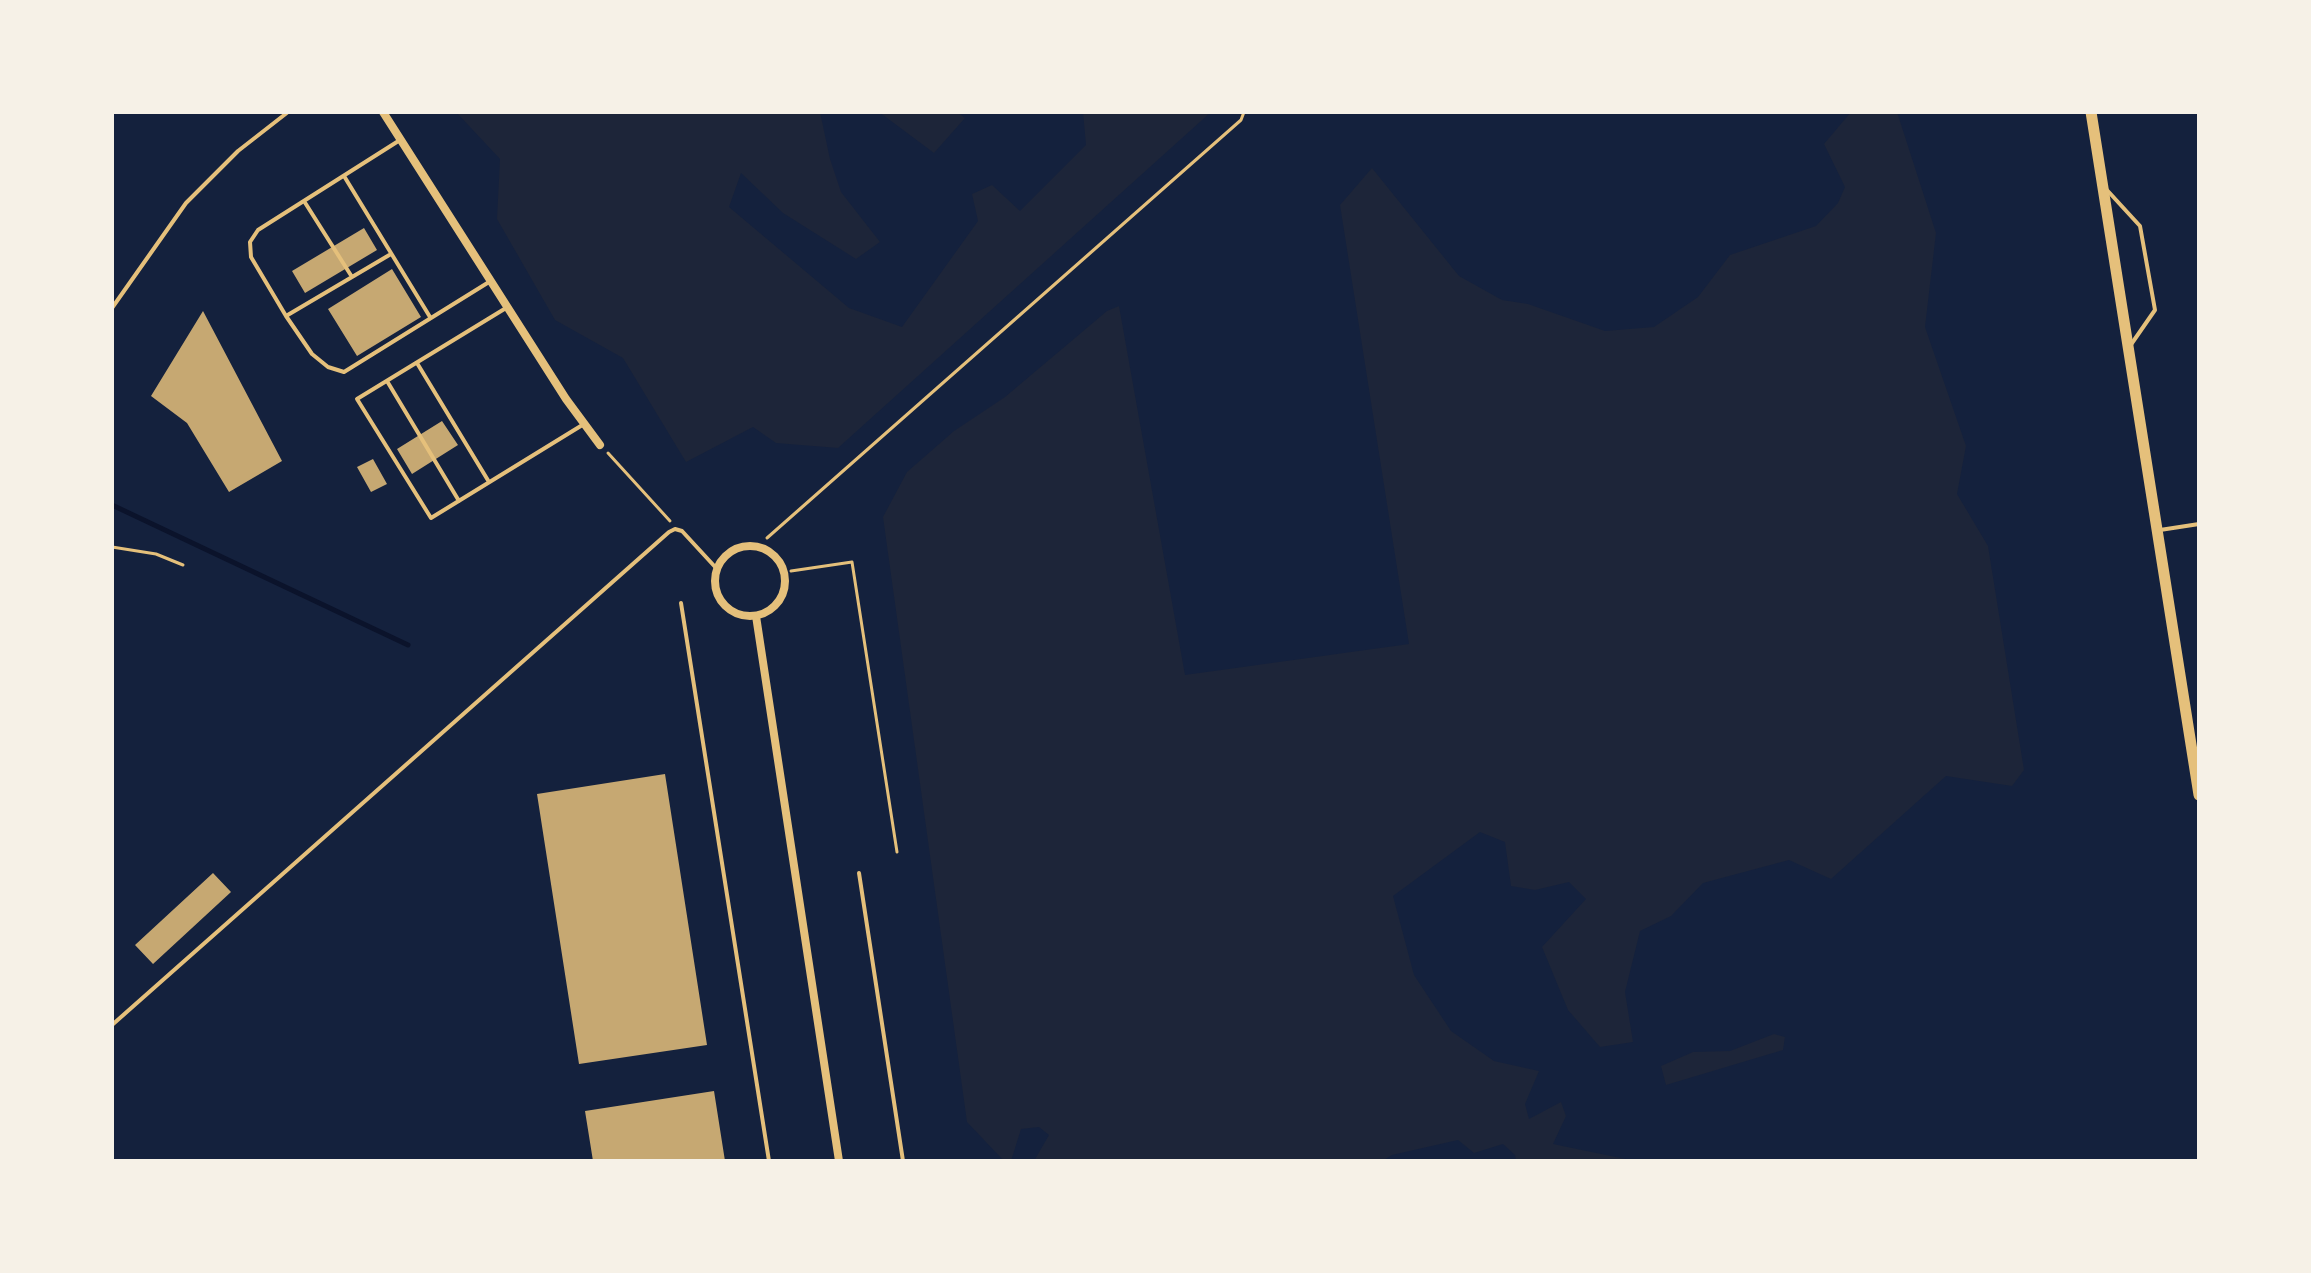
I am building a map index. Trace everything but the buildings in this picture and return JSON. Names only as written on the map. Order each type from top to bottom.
[{"type":"street","points":[[383,112],[600,445]]},
{"type":"street","points":[[2091,112],[2199,795]]},
{"type":"street","points":[[752,546],[766,550],[777,559],[784,572],[785,587],[780,601],[769,611],[756,616],[741,615],[728,609],[719,597],[715,583],[717,569],[725,557],[737,549],[752,546]]},
{"type":"street","points":[[756,616],[839,1161]]},
{"type":"lane","points":[[112,308],[186,203],[238,151],[288,112]]},
{"type":"lane","points":[[400,140],[258,230],[250,242],[251,257],[286,316],[312,354],[328,367],[344,372],[491,280]]},
{"type":"lane","points":[[344,176],[431,318]]},
{"type":"lane","points":[[2103,187],[2140,226],[2155,310],[2129,348]]},
{"type":"lane","points":[[304,201],[352,277]]},
{"type":"lane","points":[[286,316],[391,253]]},
{"type":"lane","points":[[508,307],[357,399],[431,518],[584,424]]},
{"type":"lane","points":[[417,363],[489,482]]},
{"type":"lane","points":[[387,381],[459,501]]},
{"type":"lane","points":[[2158,531],[2199,524]]},
{"type":"lane","points":[[112,1025],[669,532],[675,529],[682,531],[717,569]]},
{"type":"lane","points":[[681,603],[769,1161]]},
{"type":"lane","points":[[859,873],[903,1161]]},
{"type":"path","points":[[767,538],[1241,120],[1244,112]]},
{"type":"path","points":[[600,445],[675,529]]},
{"type":"path","points":[[112,547],[156,554],[183,565]]},
{"type":"path","points":[[791,571],[852,562],[897,852]]},
{"type":"shaded area","points":[[456,112],[820,112],[841,192],[880,242],[856,259],[783,213],[741,173],[729,207],[849,308],[902,327],[978,221],[972,194],[992,185],[1020,211],[1086,145],[1083,112],[1211,112],[838,448],[776,443],[753,427],[686,462],[623,358],[555,320],[497,219],[500,159]]},
{"type":"shaded area","points":[[879,112],[957,112],[965,118],[934,153]]},
{"type":"shaded area","points":[[1851,112],[1897,112],[1936,233],[1925,327],[1966,446],[1957,494],[1988,546],[2024,770],[2012,786],[1946,776],[1831,879],[1789,860],[1703,883],[1671,916],[1640,931],[1625,992],[1633,1042],[1600,1047],[1568,1010],[1542,947],[1586,899],[1569,882],[1535,890],[1511,886],[1505,842],[1480,832],[1393,896],[1414,975],[1451,1031],[1494,1061],[1539,1071],[1525,1104],[1529,1119],[1561,1102],[1566,1116],[1553,1144],[1635,1161],[1516,1161],[1515,1155],[1503,1144],[1474,1153],[1458,1140],[1392,1155],[1382,1161],[1034,1161],[1049,1135],[1039,1127],[1021,1129],[1011,1161],[1004,1161],[967,1122],[883,517],[907,472],[954,431],[1005,397],[1107,311],[1119,306],[1185,675],[1409,644],[1340,205],[1372,168],[1459,276],[1502,300],[1528,304],[1605,331],[1654,327],[1698,297],[1730,255],[1816,226],[1838,203],[1845,187],[1824,144]]},
{"type":"shaded area","points":[[1774,1034],[1785,1037],[1783,1050],[1666,1085],[1661,1066],[1693,1052],[1730,1051]]},
{"type":"waterway","points":[[112,505],[408,645]]}]
